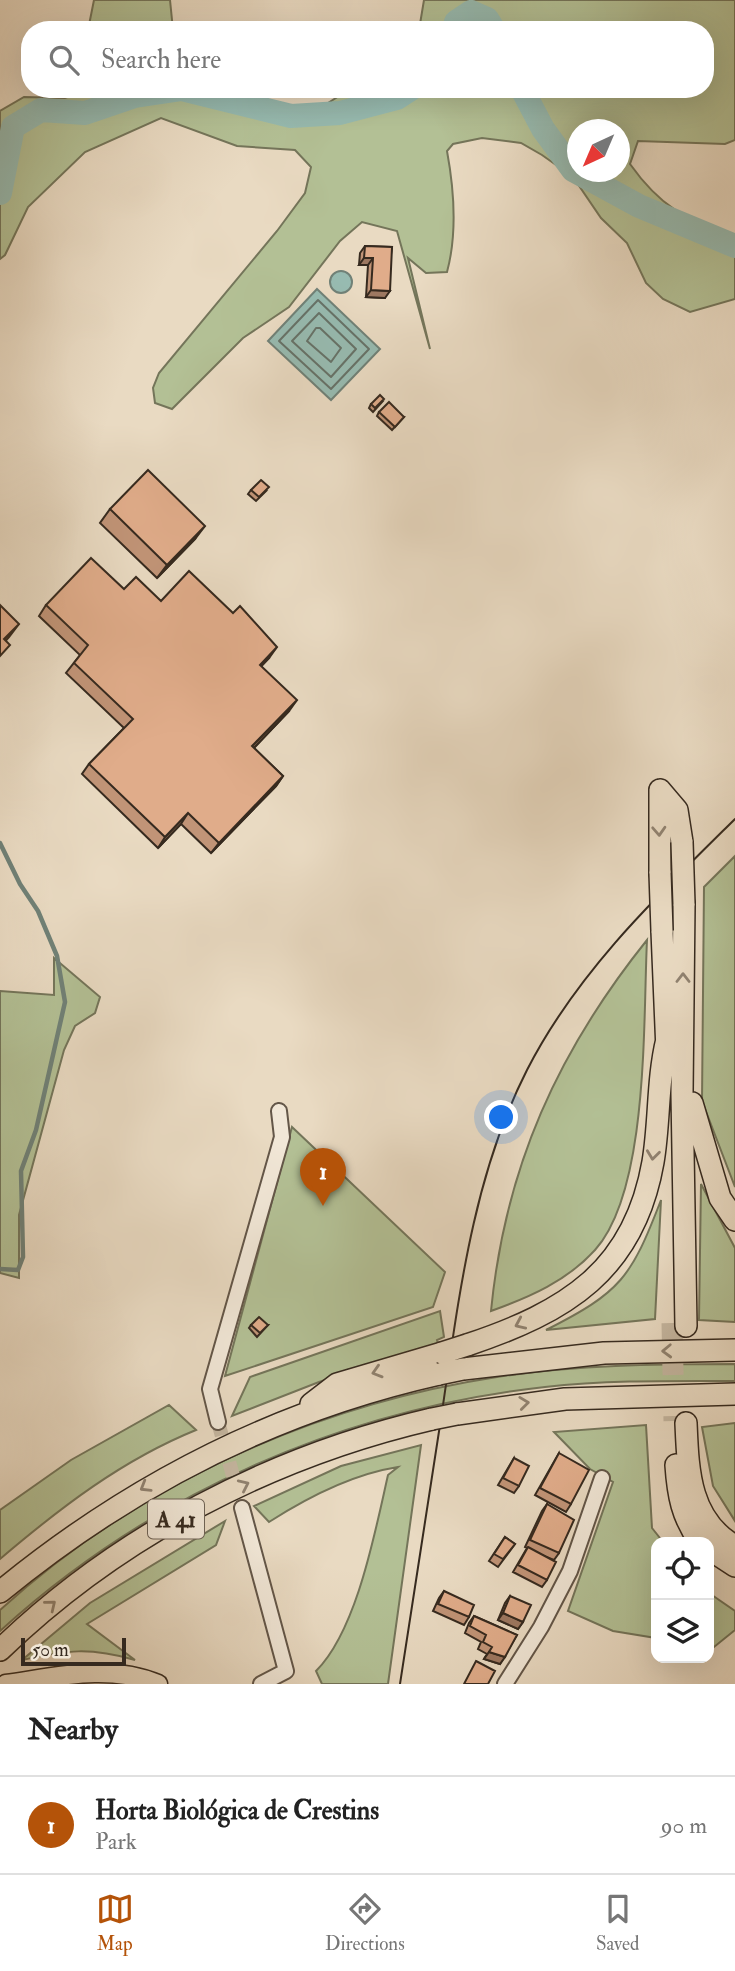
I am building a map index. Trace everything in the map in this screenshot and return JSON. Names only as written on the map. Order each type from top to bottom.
[{"type":"highway","points":[[679,1325],[675,1043],[684,904],[682,842],[677,810],[660,790],[662,931],[675,1043],[694,1118],[720,1198],[735,1220]]},
{"type":"highway","points":[[295,1416],[337,1384],[467,1345],[549,1311],[586,1288],[619,1252],[643,1208],[653,1160],[659,1069],[675,1043]]},
{"type":"highway","name":"A 41","points":[[0,1592],[77,1532],[152,1483],[240,1438],[295,1416],[375,1390],[463,1369],[604,1353],[735,1350]]},
{"type":"highway","points":[[696,1393],[735,1408]]},
{"type":"highway","name":"A 41","points":[[0,1650],[93,1572],[160,1528],[210,1500],[307,1456],[432,1419],[552,1400],[696,1393],[735,1394]]},
{"type":"highway","points":[[697,1537],[687,1522],[678,1499],[680,1422],[690,1483],[696,1502],[718,1536],[735,1546]]},
{"type":"highway","points":[[714,1552],[735,1566]]},
{"type":"main road","points":[[6,1684],[70,1672],[109,1674],[158,1684]]},
{"type":"street","points":[[218,1422],[210,1389],[282,1137],[279,1111]]},
{"type":"street","points":[[505,1684],[541,1627],[569,1571],[602,1478]]},
{"type":"street","points":[[242,1508],[288,1677],[261,1684]]},
{"type":"green space","points":[[94,0],[170,0],[172,21],[90,21]]},
{"type":"green space","points":[[424,0],[735,0],[735,140],[725,144],[638,141],[630,164],[630,119],[567,119],[567,173],[521,143],[482,138],[453,144],[447,151],[453,212],[447,272],[426,273],[408,258],[430,349],[397,231],[362,222],[340,241],[289,307],[243,338],[172,409],[155,403],[153,388],[159,373],[277,231],[305,193],[311,167],[295,150],[237,146],[161,118],[85,152],[28,207],[5,255],[0,259],[0,111],[22,98],[263,98],[292,108],[317,110],[336,98],[714,98],[714,21],[420,21]]},
{"type":"green space","points":[[630,164],[652,191],[675,210],[702,225],[735,236],[735,299],[690,312],[663,299],[646,283],[627,243],[601,218],[576,182],[630,182]]},
{"type":"green space","points":[[735,856],[735,1187],[702,1101],[704,887]]},
{"type":"green space","points":[[647,940],[640,1103],[625,1188],[613,1223],[595,1250],[572,1271],[534,1294],[491,1311],[498,1258],[509,1208],[541,1113],[562,1068],[587,1025]]},
{"type":"green space","points":[[54,958],[100,997],[95,1013],[75,1026],[64,1050],[19,1215],[19,1278],[0,1273],[0,991],[54,995]]},
{"type":"green space","points":[[292,1127],[445,1272],[433,1307],[225,1376]]},
{"type":"green space","points":[[701,1184],[735,1248],[735,1322],[699,1320]]},
{"type":"green space","points":[[661,1200],[655,1319],[546,1330],[591,1305],[620,1280],[641,1248]]},
{"type":"green space","points":[[440,1311],[444,1337],[437,1340],[438,1344],[319,1382],[232,1416],[250,1377]]},
{"type":"green space","points":[[735,1364],[735,1381],[616,1382],[545,1387],[469,1398],[395,1415],[323,1438],[253,1466],[185,1499],[121,1538],[59,1582],[0,1631],[0,1610],[53,1565],[110,1525],[169,1489],[231,1457],[295,1430],[361,1408],[429,1390],[497,1377],[586,1368]]},
{"type":"green space","points":[[169,1405],[196,1430],[117,1471],[0,1559],[0,1510],[71,1460]]},
{"type":"green space","points":[[735,1423],[735,1521],[713,1486],[702,1427]]},
{"type":"green space","points":[[646,1425],[652,1528],[659,1537],[651,1537],[651,1637],[613,1631],[568,1611],[613,1482],[590,1469],[554,1432]]},
{"type":"green space","points":[[421,1445],[388,1684],[322,1684],[316,1671],[343,1631],[363,1579],[388,1475],[398,1467],[364,1475],[331,1488],[269,1522],[254,1506],[341,1466]]},
{"type":"green space","points":[[225,1521],[216,1545],[87,1624],[135,1660],[78,1651],[22,1660],[90,1603]]},
{"type":"green space","points":[[714,1596],[735,1611],[735,1630],[714,1647]]},
{"type":"water","points":[[341,271],[349,274],[352,282],[349,290],[341,293],[333,290],[330,282],[333,274]]},
{"type":"water","points":[[317,289],[380,349],[331,400],[268,341]]},
{"type":"building","points":[[365,246],[392,247],[390,291],[371,290],[373,258],[364,258]]},
{"type":"building","points":[[380,395],[384,399],[375,408],[371,404]]},
{"type":"building","points":[[389,402],[404,417],[395,427],[379,412]]},
{"type":"building","points":[[148,470],[205,526],[167,565],[110,509]]},
{"type":"building","points":[[261,480],[269,487],[259,497],[251,490]]},
{"type":"building","points":[[91,558],[124,589],[136,577],[161,601],[189,571],[233,613],[240,606],[277,647],[260,665],[297,700],[252,746],[283,776],[219,843],[188,813],[165,837],[89,764],[133,719],[74,663],[88,645],[46,605]]},
{"type":"building","points":[[0,605],[19,624],[4,639],[10,645],[0,656]]},
{"type":"building","points":[[259,1317],[268,1325],[260,1333],[251,1325]]},
{"type":"building","points":[[559,1453],[589,1470],[571,1504],[540,1488]]},
{"type":"building","points":[[514,1458],[529,1466],[519,1486],[503,1478]]},
{"type":"building","points":[[547,1504],[574,1520],[559,1553],[530,1540]]},
{"type":"building","points":[[505,1537],[515,1544],[503,1559],[494,1554]]},
{"type":"building","points":[[528,1547],[556,1562],[547,1580],[518,1565]]},
{"type":"building","points":[[444,1591],[474,1605],[469,1617],[438,1604]]},
{"type":"building","points":[[510,1596],[531,1605],[523,1622],[503,1613]]},
{"type":"building","points":[[474,1616],[517,1635],[505,1657],[489,1652],[492,1647],[483,1642],[486,1635],[470,1626]]},
{"type":"building","points":[[476,1661],[495,1671],[488,1684],[464,1684]]},
{"type":"waterway","points":[[458,21],[471,12],[488,21]]},
{"type":"waterway","points":[[0,193],[13,127],[41,110],[85,113],[129,98]]},
{"type":"waterway","points":[[218,98],[291,116],[340,113],[397,98]]},
{"type":"waterway","points":[[527,98],[543,129],[573,170],[639,206],[735,246]]},
{"type":"waterway","points":[[0,843],[20,884],[38,911],[57,956],[65,1002],[36,1130],[21,1171],[23,1257],[18,1270],[0,1269]]},
{"type":"tunnel","points":[[672,1323],[674,1421]]},
{"type":"tunnel","points":[[218,1422],[242,1508]]},
{"type":"tram line","points":[[400,1684],[462,1281],[481,1194],[509,1110],[547,1034],[594,968],[677,876],[735,819]]},
{"type":"place","name":"Horta Biológica de Crestins","points":[[323,1206]]}]
